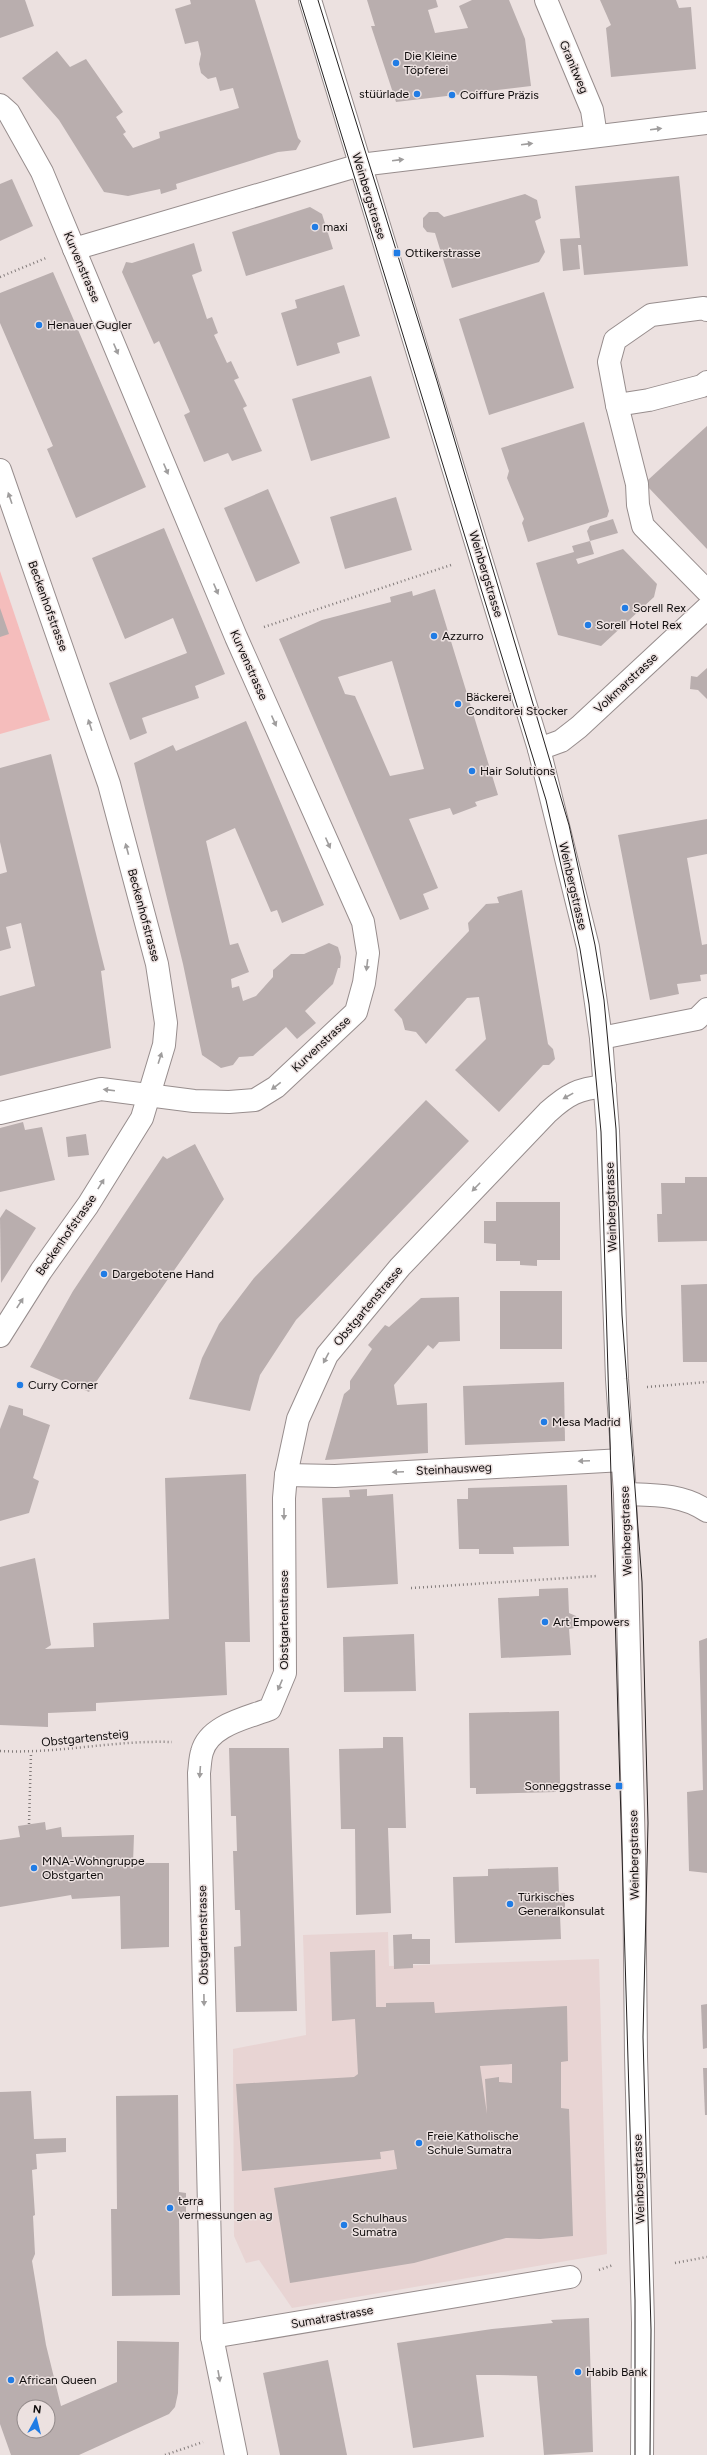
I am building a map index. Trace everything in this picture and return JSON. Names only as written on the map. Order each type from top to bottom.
[{"type":"street","name":"Weinbergstrasse","points":[[310,0],[539,749],[586,940],[601,1038],[605,1086],[617,1379],[625,1494],[634,1854],[636,2056],[643,2323],[642,2455]]},
{"type":"street","name":"Granitweg","points":[[546,0],[592,110],[596,136]]},
{"type":"street","name":"Kurvenstrasse","points":[[0,104],[9,113],[42,172],[236,637],[363,922],[368,953],[364,983],[356,1012],[276,1087],[255,1100],[229,1102],[100,1089],[0,1113]]},
{"type":"street","points":[[74,249],[360,165],[707,123]]},
{"type":"street","points":[[707,310],[704,308],[650,315],[615,340],[609,362],[617,405],[637,484],[638,505],[643,526],[707,591]]},
{"type":"street","points":[[617,405],[648,400],[702,386],[707,382]]},
{"type":"street","name":"Beckenhofstrasse","points":[[0,470],[109,784],[157,964],[166,1023],[164,1045],[142,1118],[88,1205],[41,1271],[0,1336]]},
{"type":"street","name":"Volkmarstrasse","points":[[539,749],[561,741],[579,727],[707,608]]},
{"type":"street","points":[[601,1038],[697,1019],[707,1009]]},
{"type":"street","name":"Obstgartenstrasse","points":[[212,2337],[199,1773],[202,1751],[209,1737],[222,1728],[270,1709],[285,1673],[284,1498],[286,1475],[298,1419],[327,1355],[400,1267],[562,1099],[581,1089],[605,1086]]},
{"type":"street","name":"Steinhausweg","points":[[286,1475],[335,1476],[623,1460]]},
{"type":"street","points":[[625,1494],[673,1496],[694,1502],[707,1511]]},
{"type":"street","name":"Sumatrastrasse","points":[[212,2337],[570,2277]]},
{"type":"street","points":[[212,2337],[236,2455]]},
{"type":"path","points":[[0,277],[49,257]]},
{"type":"path","points":[[264,628],[454,564]]},
{"type":"path","points":[[644,1387],[707,1382]]},
{"type":"path","points":[[411,1588],[597,1576]]},
{"type":"path","name":"Obstgartensteig","points":[[0,1751],[31,1752],[137,1741],[172,1742]]},
{"type":"path","points":[[29,1824],[31,1752]]},
{"type":"path","points":[[675,2262],[707,2257]]},
{"type":"path","points":[[595,2271],[617,2264]]},
{"type":"path","points":[[165,2455],[188,2445]]},
{"type":"shaded area","points":[[0,571],[50,720],[0,734]]},
{"type":"shaded area","name":"Freie Katholische Schule Sumatra","points":[[388,1932],[389,1966],[599,1959],[607,2254],[292,2308],[259,2260],[246,2263],[234,2236],[233,2049],[306,2035],[303,1935]]},
{"type":"building","points":[[0,0],[25,0],[34,26],[0,38]]},
{"type":"building","points":[[190,0],[255,0],[298,138],[301,141],[296,150],[278,152],[176,184],[177,189],[161,194],[160,189],[128,196],[104,192],[59,120],[22,78],[57,51],[70,67],[86,59],[123,112],[116,117],[126,132],[123,134],[133,148],[160,138],[159,132],[239,108],[233,88],[220,91],[216,77],[208,79],[201,73],[199,64],[201,54],[198,41],[185,44],[175,9],[191,4]]},
{"type":"building","points":[[367,0],[436,0],[438,7],[428,10],[435,33],[468,28],[459,6],[472,0],[509,0],[525,39],[531,86],[396,102],[371,26],[375,26]]},
{"type":"building","points":[[600,0],[676,0],[679,8],[691,7],[696,69],[611,77],[606,28],[611,25]]},
{"type":"building","points":[[679,176],[688,266],[584,275],[581,245],[578,245],[580,269],[563,271],[560,239],[580,238],[575,186]]},
{"type":"building","points":[[12,179],[33,226],[0,241],[0,184]]},
{"type":"building","points":[[525,194],[537,200],[541,218],[535,221],[545,252],[539,262],[452,288],[435,233],[427,232],[423,227],[423,218],[429,212],[438,212],[444,217]]},
{"type":"building","points":[[310,207],[322,214],[333,249],[246,276],[232,232]]},
{"type":"building","points":[[194,243],[202,271],[192,275],[207,319],[212,317],[218,333],[214,335],[227,363],[231,361],[239,378],[234,380],[247,406],[243,408],[262,451],[232,461],[228,453],[204,462],[184,415],[190,412],[159,341],[154,344],[122,272],[126,262],[132,263]]},
{"type":"building","points":[[53,272],[146,487],[76,518],[47,449],[53,446],[0,323],[0,293]]},
{"type":"building","points":[[344,285],[360,336],[337,343],[340,353],[297,366],[281,313],[297,308],[295,300]]},
{"type":"building","points":[[544,292],[574,388],[489,415],[459,319]]},
{"type":"building","points":[[371,376],[390,438],[311,461],[292,399]]},
{"type":"building","points":[[584,422],[609,511],[607,517],[528,542],[522,523],[524,519],[507,478],[509,471],[501,448]]},
{"type":"building","points":[[707,426],[707,549],[648,487],[648,480]]},
{"type":"building","points":[[268,489],[300,563],[256,582],[224,508]]},
{"type":"building","points":[[396,497],[412,550],[345,569],[330,517]]},
{"type":"building","points":[[613,519],[618,533],[590,541],[587,531],[590,526]]},
{"type":"building","points":[[164,528],[225,674],[195,686],[199,698],[142,718],[147,733],[130,740],[109,683],[187,653],[173,618],[125,639],[92,558]]},
{"type":"building","points":[[590,541],[594,554],[576,559],[578,564],[623,549],[657,584],[654,597],[601,646],[558,635],[536,563],[574,552],[572,546]]},
{"type":"building","points":[[435,589],[498,795],[475,802],[477,806],[453,815],[450,808],[409,819],[438,888],[423,894],[429,909],[400,920],[279,639],[322,620],[391,602],[390,597],[412,591],[413,596]],"holes":[[[392,661],[424,769],[390,776],[355,696],[345,694],[338,677]]]},
{"type":"building","points":[[0,608],[9,634],[0,637]]},
{"type":"building","points":[[707,668],[707,699],[698,690],[690,689],[691,676],[697,677]]},
{"type":"building","points":[[246,721],[324,905],[282,923],[277,910],[271,912],[235,828],[206,841],[230,945],[238,943],[249,972],[231,979],[232,988],[239,986],[243,1001],[256,996],[273,977],[273,970],[291,954],[304,954],[329,943],[338,947],[341,957],[340,968],[338,968],[333,984],[305,1011],[316,1023],[297,1039],[286,1027],[253,1056],[239,1057],[233,1065],[221,1068],[202,1055],[183,964],[134,763],[173,745],[176,751]]},
{"type":"building","points":[[51,754],[105,970],[101,971],[111,1048],[0,1076],[0,996],[35,986],[21,923],[6,927],[11,948],[0,951],[0,874],[7,872],[0,842],[0,768]]},
{"type":"building","points":[[707,819],[707,854],[687,858],[702,945],[707,944],[707,974],[700,975],[701,981],[677,984],[679,994],[650,1000],[618,835]]},
{"type":"building","points":[[522,890],[548,1044],[553,1049],[555,1059],[549,1065],[543,1065],[499,1112],[455,1070],[486,1039],[479,997],[467,998],[426,1044],[416,1032],[405,1030],[402,1019],[394,1010],[469,931],[468,923],[486,904],[499,903],[497,897]]},
{"type":"building","points":[[426,1100],[469,1141],[296,1320],[260,1375],[250,1411],[189,1399],[202,1358],[219,1324],[254,1278]]},
{"type":"building","points":[[23,1122],[25,1130],[42,1127],[55,1180],[0,1192],[0,1128]]},
{"type":"building","points":[[86,1134],[89,1155],[68,1157],[66,1137]]},
{"type":"building","points":[[195,1144],[224,1199],[89,1392],[30,1367],[73,1291],[163,1156],[167,1159]]},
{"type":"building","points":[[685,1177],[707,1177],[707,1241],[658,1242],[657,1214],[662,1214],[661,1183],[685,1183]]},
{"type":"building","points":[[496,1202],[560,1202],[560,1260],[537,1260],[537,1266],[520,1265],[520,1261],[496,1261],[496,1244],[484,1243],[484,1221],[496,1221]]},
{"type":"building","points":[[6,1209],[36,1228],[1,1283],[0,1218]]},
{"type":"building","points":[[707,1284],[707,1362],[683,1362],[681,1285]]},
{"type":"building","points":[[500,1291],[562,1291],[562,1349],[500,1349]]},
{"type":"building","points":[[459,1297],[460,1341],[439,1342],[433,1349],[428,1345],[394,1385],[397,1405],[427,1403],[428,1453],[325,1460],[344,1394],[350,1389],[350,1381],[372,1349],[368,1345],[385,1325],[389,1327],[421,1298]]},
{"type":"building","points":[[564,1382],[565,1441],[465,1445],[463,1386]]},
{"type":"building","points":[[9,1405],[23,1409],[23,1415],[50,1425],[33,1478],[39,1481],[29,1513],[0,1521],[0,1429]]},
{"type":"building","points":[[246,1474],[250,1642],[225,1642],[227,1695],[96,1703],[96,1711],[48,1713],[48,1727],[0,1725],[0,1567],[35,1558],[51,1645],[45,1649],[94,1647],[93,1623],[169,1619],[165,1478]]},
{"type":"building","points":[[567,1485],[569,1546],[513,1547],[514,1554],[479,1554],[479,1549],[459,1549],[457,1499],[468,1499],[468,1488]]},
{"type":"building","points":[[367,1489],[367,1496],[393,1494],[398,1584],[327,1588],[322,1498],[350,1497],[349,1490]]},
{"type":"building","points":[[568,1588],[569,1613],[576,1616],[577,1622],[574,1628],[569,1629],[571,1655],[501,1658],[498,1598],[539,1596],[539,1589]]},
{"type":"building","points":[[414,1634],[416,1691],[344,1692],[343,1637]]},
{"type":"building","points":[[707,1638],[707,1873],[689,1871],[687,1792],[703,1790],[699,1641]]},
{"type":"building","points":[[559,1711],[560,1785],[555,1786],[556,1792],[476,1794],[476,1788],[470,1788],[469,1713]]},
{"type":"building","points":[[383,1737],[403,1737],[406,1828],[388,1828],[391,1913],[356,1915],[355,1829],[341,1829],[339,1749],[383,1748]]},
{"type":"building","points":[[229,1748],[289,1748],[297,2011],[236,2012],[234,1947],[241,1946],[240,1910],[235,1910],[233,1851],[237,1851],[236,1816],[231,1816]]},
{"type":"building","points":[[45,1822],[46,1830],[61,1827],[62,1837],[134,1835],[133,1863],[169,1863],[169,1947],[121,1949],[120,1896],[72,1899],[71,1895],[0,1907],[0,1840],[20,1837],[18,1826]]},
{"type":"building","name":"Türkisches Generalkonsulat","points":[[558,1867],[559,1894],[565,1893],[565,1915],[560,1915],[561,1939],[455,1943],[453,1877],[488,1876],[488,1869]]},
{"type":"building","points":[[412,1934],[412,1939],[430,1939],[430,1964],[413,1964],[413,1968],[394,1969],[393,1935]]},
{"type":"building","name":"Freie Katholische Schule Sumatra","points":[[375,1950],[376,2007],[386,2007],[386,2003],[434,2002],[435,2013],[567,2006],[568,2061],[561,2062],[561,2108],[569,2109],[573,2236],[540,2239],[506,2238],[414,2263],[290,2283],[274,2188],[397,2169],[394,2150],[380,2152],[381,2159],[242,2171],[236,2084],[354,2077],[358,2074],[355,2019],[332,2021],[330,1952]],"holes":[[[512,2064],[512,2083],[499,2082],[499,2077],[485,2079],[487,2114],[480,2066]]]},
{"type":"building","points":[[707,2004],[707,2048],[703,2049],[701,2005]]},
{"type":"building","points":[[703,2068],[707,2068],[707,2115],[705,2115]]},
{"type":"building","points":[[31,2091],[34,2139],[66,2138],[66,2152],[36,2154],[37,2169],[32,2170],[35,2215],[33,2216],[35,2254],[32,2261],[46,2345],[61,2406],[117,2382],[117,2341],[179,2342],[178,2393],[175,2407],[169,2414],[79,2455],[11,2455],[0,2424],[0,2092]]},
{"type":"building","points":[[178,2095],[179,2192],[186,2193],[186,2216],[179,2218],[180,2295],[112,2296],[111,2209],[117,2209],[116,2096]]},
{"type":"building","points":[[589,2318],[593,2452],[544,2455],[537,2376],[498,2375],[476,2375],[484,2437],[413,2448],[397,2343],[492,2329],[553,2323],[551,2320]]},
{"type":"building","points":[[328,2360],[347,2455],[280,2455],[263,2373]]},
{"type":"tram line","points":[[300,0],[546,800],[580,949],[589,1004],[601,1132],[635,2300],[635,2455]]},
{"type":"tram line","points":[[318,0],[437,381],[569,825],[595,945],[604,1000],[616,1129],[622,1315],[642,1582],[648,1823],[643,2037],[651,2330],[650,2455]]},
{"type":"place","name":"Die Kleine Töpferei","points":[[396,63]]},
{"type":"place","name":"stüürlade","points":[[417,94]]},
{"type":"place","name":"Coiffure Präzis","points":[[452,95]]},
{"type":"place","name":"maxi","points":[[315,227]]},
{"type":"place","name":"Ottikerstrasse","points":[[397,253]]},
{"type":"place","name":"Henauer Gugler","points":[[39,325]]},
{"type":"place","name":"Sorell Rex","points":[[625,608]]},
{"type":"place","name":"Sorell Hotel Rex","points":[[588,625]]},
{"type":"place","name":"Azzurro","points":[[434,636]]},
{"type":"place","name":"Bäckerei Conditorei Stocker","points":[[458,704]]},
{"type":"place","name":"Hair Solutions","points":[[472,771]]},
{"type":"place","name":"Dargebotene Hand","points":[[104,1274]]},
{"type":"place","name":"Curry Corner","points":[[20,1385]]},
{"type":"place","name":"Mesa Madrid","points":[[544,1422]]},
{"type":"place","name":"Art Empowers","points":[[545,1622]]},
{"type":"place","name":"Sonneggstrasse","points":[[619,1786]]},
{"type":"place","name":"MNA-Wohngruppe Obstgarten","points":[[34,1868]]},
{"type":"place","name":"Türkisches Generalkonsulat","points":[[510,1904]]},
{"type":"place","name":"Freie Katholische Schule Sumatra","points":[[419,2143]]},
{"type":"place","name":"terra vermessungen ag","points":[[170,2208]]},
{"type":"place","name":"Schulhaus Sumatra","points":[[344,2225]]},
{"type":"place","name":"Habib Bank","points":[[578,2372]]},
{"type":"place","name":"African Queen","points":[[11,2380]]}]
